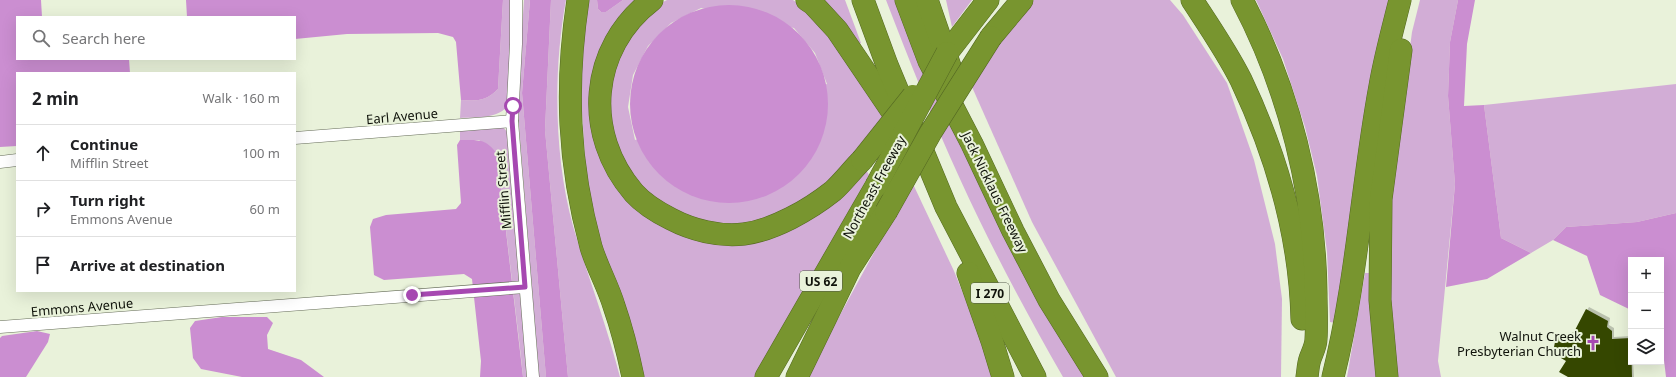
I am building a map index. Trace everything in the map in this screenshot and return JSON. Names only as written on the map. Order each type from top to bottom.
[{"type":"highway","points":[[578,0],[573,35],[570,124],[576,187],[592,248],[614,306],[633,377]]},
{"type":"highway","points":[[652,0],[642,8],[620,33],[605,68],[601,82],[599,102],[600,124],[605,142],[619,173],[635,194],[654,210],[681,225],[711,233],[743,234],[775,225],[802,212],[833,190],[862,160],[947,53]]},
{"type":"highway","points":[[807,0],[813,4],[837,30],[927,164]]},
{"type":"highway","name":"I 270","points":[[863,0],[887,65],[946,208],[1035,377]]},
{"type":"highway","name":"Jack Nicklaus Freeway","points":[[906,0],[929,61],[972,144],[1013,231],[1049,300],[1097,377]]},
{"type":"highway","points":[[927,0],[963,105],[972,144]]},
{"type":"highway","points":[[796,377],[850,268],[886,212],[931,132],[991,37],[1022,0]]},
{"type":"highway","points":[[1192,0],[1213,31],[1240,79],[1261,126],[1281,182],[1294,243],[1302,304],[1303,333],[1308,369]]},
{"type":"highway","points":[[1242,0],[1267,53],[1283,96],[1296,140],[1304,180],[1315,258],[1316,340],[1308,369]]},
{"type":"highway","points":[[1333,377],[1342,340],[1357,253],[1380,85],[1400,0]]},
{"type":"highway","points":[[1387,377],[1380,300],[1381,199],[1403,35],[1405,0]]},
{"type":"highway","name":"Northeast Freeway","points":[[766,377],[876,186],[947,53],[987,2]]},
{"type":"highway","points":[[946,208],[1003,377]]},
{"type":"street","name":"Mifflin Street","points":[[516,0],[516,44],[512,121],[533,377]]},
{"type":"street","name":"Earl Avenue","points":[[296,138],[512,121]]},
{"type":"street","points":[[0,162],[16,160]]},
{"type":"street","name":"Emmons Avenue","points":[[0,327],[525,287]]},
{"type":"shaded area","points":[[0,0],[41,0],[42,16],[16,16],[16,60],[129,60],[130,72],[16,72],[16,146],[0,147]]},
{"type":"shaded area","points":[[186,0],[503,0],[498,89],[486,98],[461,100],[456,42],[453,37],[438,33],[347,34],[296,39],[296,16],[187,16]]},
{"type":"shaded area","points":[[503,0],[513,0],[507,107],[497,114],[460,118],[461,100],[486,98],[498,89]]},
{"type":"shaded area","points":[[524,0],[530,0],[522,93],[546,377],[539,377],[517,101]]},
{"type":"shaded area","points":[[530,0],[551,0],[545,130],[568,377],[546,377],[522,93]]},
{"type":"shaded area","points":[[551,0],[566,0],[557,84],[559,143],[567,199],[573,226],[620,377],[568,377],[545,130]]},
{"type":"shaded area","points":[[588,0],[597,0],[598,9],[601,12],[606,12],[623,0],[642,0],[600,63],[618,181],[727,241],[864,166],[869,175],[756,377],[642,377],[604,255],[587,187],[580,83]]},
{"type":"shaded area","points":[[597,0],[623,0],[606,12],[601,12],[598,9]]},
{"type":"shaded area","points":[[667,0],[793,0],[821,23],[833,38],[855,69],[883,117],[833,180],[815,195],[764,222],[721,225],[676,212],[655,198],[640,185],[621,157],[612,134],[609,85],[628,36],[659,4]],"holes":[[[701,8],[794,28],[815,53],[827,84],[635,140],[628,107],[633,75],[648,46],[671,23]]]},
{"type":"shaded area","points":[[819,0],[845,0],[861,43],[857,45]]},
{"type":"shaded area","points":[[886,0],[898,0],[1085,377],[1063,377],[1009,279],[950,157]]},
{"type":"shaded area","points":[[946,0],[972,0],[952,27]]},
{"type":"shaded area","points":[[1034,0],[1170,0],[1183,15],[1227,83],[1254,160],[1275,244],[1282,299],[1281,377],[1116,377],[1032,222],[972,87],[1002,39]]},
{"type":"shaded area","points":[[1256,0],[1389,0],[1335,323],[1330,322],[1327,252],[1317,176],[1305,127],[1283,59]]},
{"type":"shaded area","points":[[1420,0],[1458,0],[1450,42],[1448,96],[1455,184],[1438,361],[1441,377],[1394,377],[1386,228],[1412,32]]},
{"type":"shaded area","points":[[1458,0],[1475,0],[1467,44],[1464,106],[1484,105],[1501,238],[1531,253],[1487,279],[1446,287],[1455,184],[1448,96],[1450,42]]},
{"type":"shaded area","points":[[719,5],[739,5],[758,9],[776,16],[792,27],[806,41],[817,57],[821,66],[828,94],[828,114],[824,133],[817,151],[806,167],[792,181],[776,192],[758,199],[739,203],[719,203],[700,199],[682,192],[666,181],[652,167],[641,151],[634,133],[630,114],[630,94],[634,75],[641,57],[652,41],[666,27],[682,16],[700,9]]},
{"type":"shaded area","points":[[1676,84],[1676,213],[1637,222],[1566,227],[1553,240],[1531,253],[1501,238],[1484,105]]},
{"type":"shaded area","points":[[503,127],[509,134],[527,377],[523,377],[497,154],[479,140],[460,140],[460,128]]},
{"type":"shaded area","points":[[460,140],[481,141],[489,145],[497,154],[523,377],[480,377],[481,361],[472,279],[464,274],[384,280],[374,275],[370,227],[373,219],[386,215],[456,209],[461,203],[457,145]]},
{"type":"shaded area","points":[[913,184],[954,271],[975,323],[993,377],[806,377],[885,232]]},
{"type":"shaded area","points":[[1676,213],[1676,377],[1666,377],[1664,360],[1664,257],[1628,257],[1628,309],[1600,295],[1587,256],[1553,240],[1566,227],[1637,222]]},
{"type":"shaded area","points":[[1365,273],[1372,273],[1381,377],[1347,377]]},
{"type":"shaded area","points":[[222,317],[267,317],[273,323],[267,335],[268,349],[301,360],[324,377],[242,377],[201,369],[193,358],[190,328],[195,321]]},
{"type":"shaded area","points":[[37,331],[50,334],[48,342],[26,377],[0,377],[0,338],[2,336]]},
{"type":"building","name":"Walnut Creek Presbyterian Church","points":[[1586,309],[1608,321],[1607,327],[1612,331],[1612,339],[1628,338],[1628,365],[1632,365],[1632,377],[1568,377],[1559,372],[1566,361],[1556,355],[1554,347],[1556,337],[1563,338],[1574,332]]},
{"type":"place","name":"Walnut Creek Presbyterian Church","points":[[1593,343]]},
{"type":"route","points":[[412,295],[525,287],[512,121],[513,106]]}]
